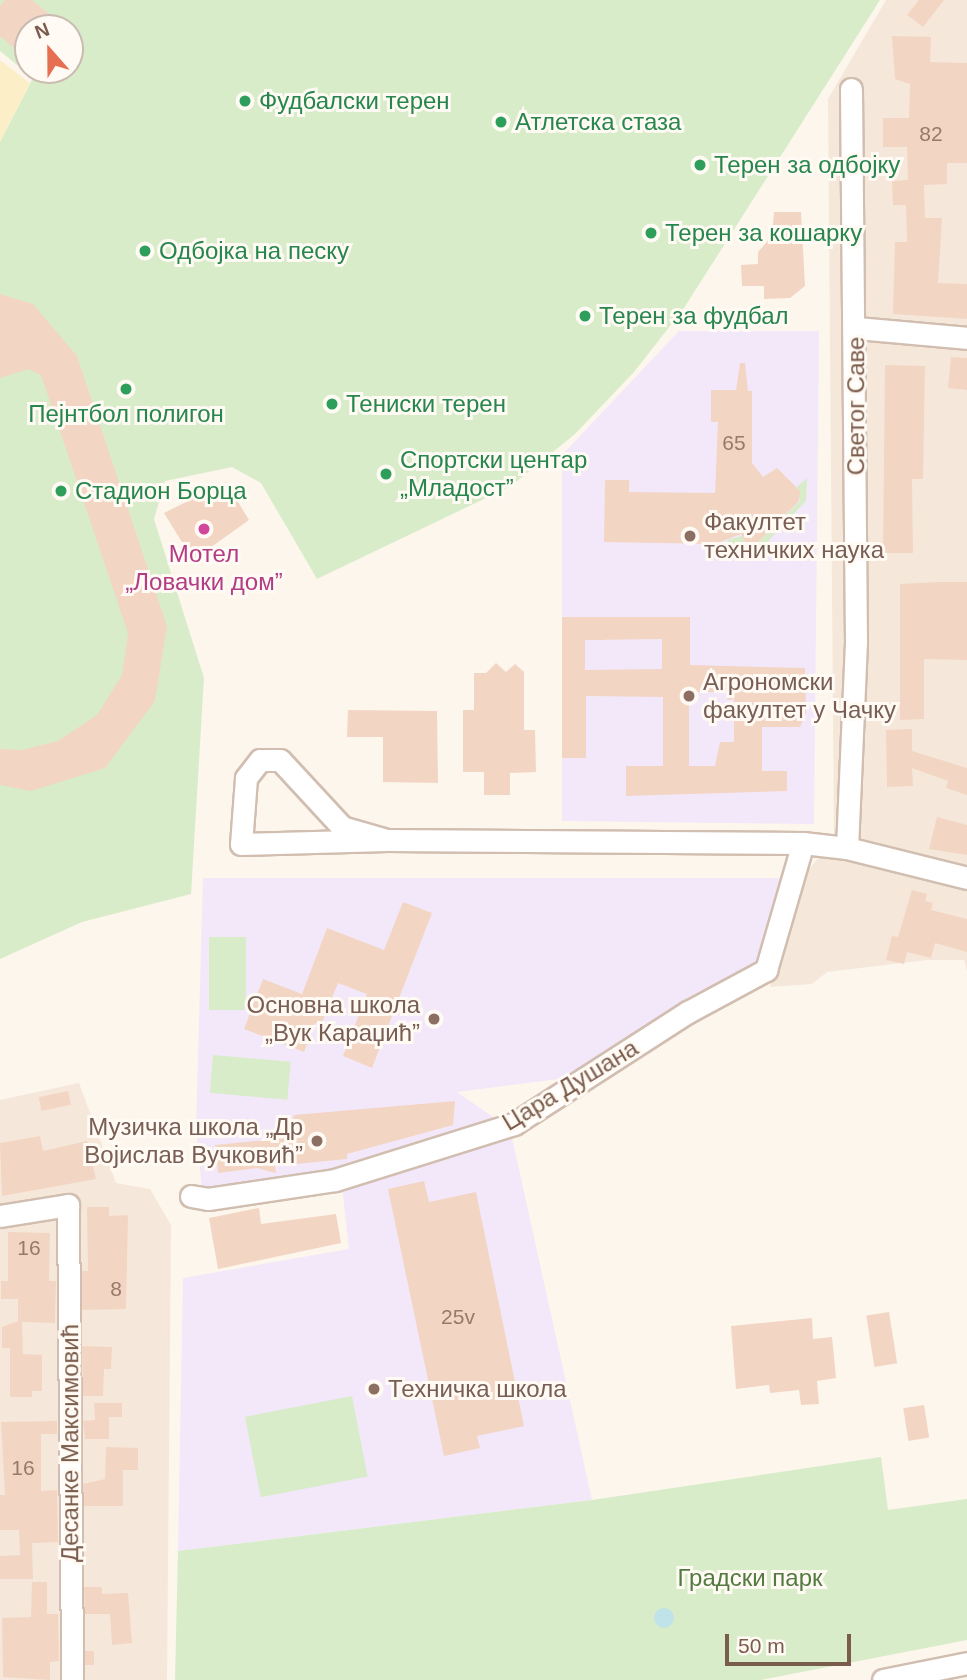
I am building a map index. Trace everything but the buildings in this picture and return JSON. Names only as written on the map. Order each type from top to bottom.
[{"type":"street","name":"Светог Саве","points":[[847,848],[856,642],[856,328],[851,89]]},
{"type":"street","points":[[856,328],[967,338]]},
{"type":"street","points":[[387,840],[342,827],[280,760],[260,760],[246,778],[241,844],[387,840],[803,843],[847,848],[967,878]]},
{"type":"street","name":"Цара Душана","points":[[191,1196],[208,1199],[335,1180],[513,1124],[688,1012],[766,970],[803,843]]},
{"type":"street","name":"Десанке Максимовић","points":[[0,1216],[68,1205],[72,1680]]},
{"type":"street","points":[[883,1680],[967,1663]]},
{"type":"shaded area","points":[[886,0],[967,0],[967,971],[964,960],[927,960],[827,972],[812,984],[770,987],[801,880],[834,837],[828,99]]},
{"type":"shaded area","points":[[679,331],[819,331],[814,824],[562,821],[562,455]]},
{"type":"shaded area","name":"Основна школа „Вук Караџић”","points":[[203,878],[785,878],[762,962],[574,1077],[457,1092],[499,1121],[339,1171],[202,1190],[196,1128]]},
{"type":"shaded area","points":[[79,1083],[116,1183],[150,1189],[171,1225],[167,1680],[0,1680],[0,1100]]},
{"type":"shaded area","name":"Техничка школа","points":[[511,1133],[592,1500],[178,1551],[183,1278],[349,1249],[342,1187]]},
{"type":"green space","name":"Спортски центар „Младост”","points":[[0,0],[880,0],[684,308],[634,372],[575,434],[511,486],[317,579],[261,483],[232,467],[165,481],[154,519],[204,678],[191,894],[82,922],[0,959],[0,142],[30,84],[84,84],[84,14],[14,14],[14,62],[0,51]]},
{"type":"green space","points":[[807,478],[806,501],[751,559],[743,560],[727,540],[742,536],[746,545],[754,546],[800,501],[797,487]]},
{"type":"green space","points":[[209,937],[246,937],[246,1010],[209,1010]]},
{"type":"green space","points":[[213,1055],[291,1062],[287,1100],[210,1093]]},
{"type":"green space","points":[[352,1396],[368,1476],[261,1497],[245,1417]]},
{"type":"green space","name":"Градски парк","points":[[881,1457],[888,1510],[967,1499],[967,1640],[761,1680],[175,1680],[178,1551],[592,1500]]},
{"type":"sand","points":[[0,60],[14,71],[14,84],[29,84],[0,142]]},
{"type":"water","points":[[664,1608],[671,1611],[674,1618],[671,1625],[664,1628],[657,1625],[654,1618],[657,1611]]},
{"type":"place","name":"Фудбалски терен","points":[[245,101]]},
{"type":"place","name":"Атлетска стаза","points":[[501,122]]},
{"type":"place","name":"Терен за одбојку","points":[[700,165]]},
{"type":"place","name":"Терен за кошарку","points":[[651,233]]},
{"type":"place","name":"Одбојка на песку","points":[[145,251]]},
{"type":"place","name":"Терен за фудбал","points":[[585,316]]},
{"type":"place","name":"Пејнтбол полигон","points":[[126,389]]},
{"type":"place","name":"Тениски терен","points":[[332,404]]},
{"type":"place","name":"Спортски центар „Младост”","points":[[386,474]]},
{"type":"place","name":"Стадион Борца","points":[[61,491]]},
{"type":"place","name":"Мотел „Ловачки дом”","points":[[204,529]]},
{"type":"place","name":"Факултет техничких наука","points":[[690,536]]},
{"type":"place","name":"Агрономски факултет у Чачку","points":[[689,696]]},
{"type":"place","name":"Основна школа „Вук Караџић”","points":[[434,1019]]},
{"type":"place","name":"Музичка школа „Др Војислав Вучковић”","points":[[317,1141]]},
{"type":"place","name":"Техничка школа","points":[[374,1389]]}]
